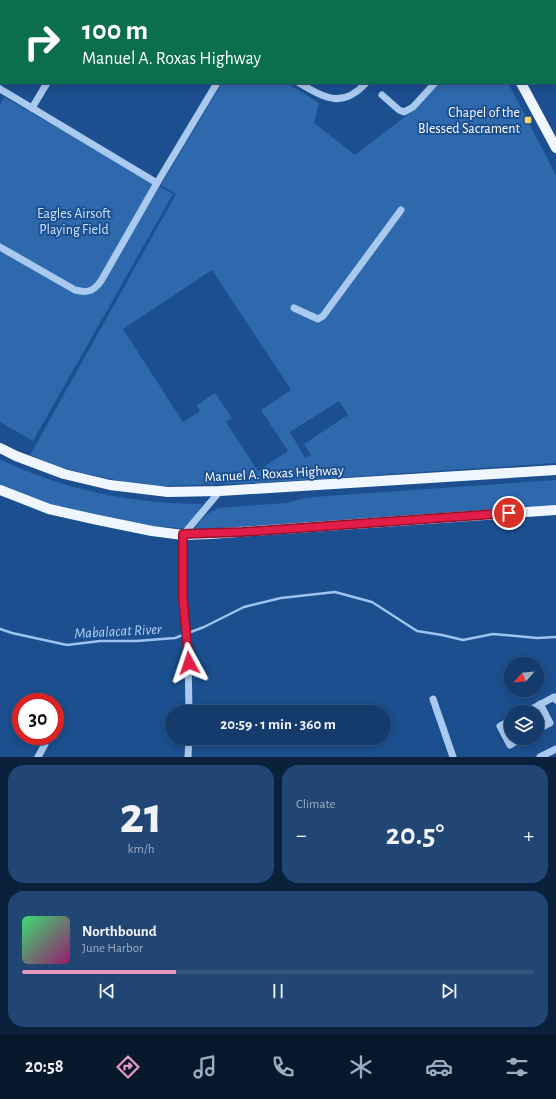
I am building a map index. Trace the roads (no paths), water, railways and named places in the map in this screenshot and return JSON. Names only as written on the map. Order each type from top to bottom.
[{"type":"main road","points":[[522,84],[556,148]]},
{"type":"main road","name":"Manuel A. Roxas Highway","points":[[0,448],[16,456],[64,474],[110,485],[168,492],[220,491],[556,470]]},
{"type":"main road","points":[[0,490],[49,510],[152,531],[183,534],[218,533],[556,510]]},
{"type":"street","points":[[32,108],[46,84]]},
{"type":"street","points":[[0,247],[75,290],[86,292],[91,291],[101,281],[216,84]]},
{"type":"street","points":[[301,84],[324,97],[334,99],[351,96],[365,84]]},
{"type":"street","points":[[382,95],[399,110],[404,112],[413,107],[434,84]]},
{"type":"street","points":[[0,90],[158,183]]},
{"type":"street","points":[[294,308],[318,319],[323,316],[401,210]]},
{"type":"street","points":[[189,705],[189,672],[184,614],[182,555],[183,534],[220,491]]},
{"type":"street","points":[[540,704],[555,698]]},
{"type":"street","points":[[433,699],[453,757]]},
{"type":"street","points":[[544,712],[550,723],[544,726]]},
{"type":"street","points":[[504,724],[500,726],[504,734]]},
{"type":"street","points":[[38,757],[44,745]]},
{"type":"street","points":[[188,757],[189,745]]},
{"type":"street","points":[[540,757],[556,749]]},
{"type":"waterway","name":"Mabalacat River","points":[[0,629],[67,645],[100,641],[136,641],[175,638],[204,627],[244,607],[281,598],[335,592],[372,602],[417,631],[463,640],[493,634],[537,638],[556,637]]},
{"type":"place","name":"Chapel of the Blessed Sacrament","points":[[528,120]]},
{"type":"park label","name":"Eagles Airsoft Playing Field","points":[[74,222]]}]
